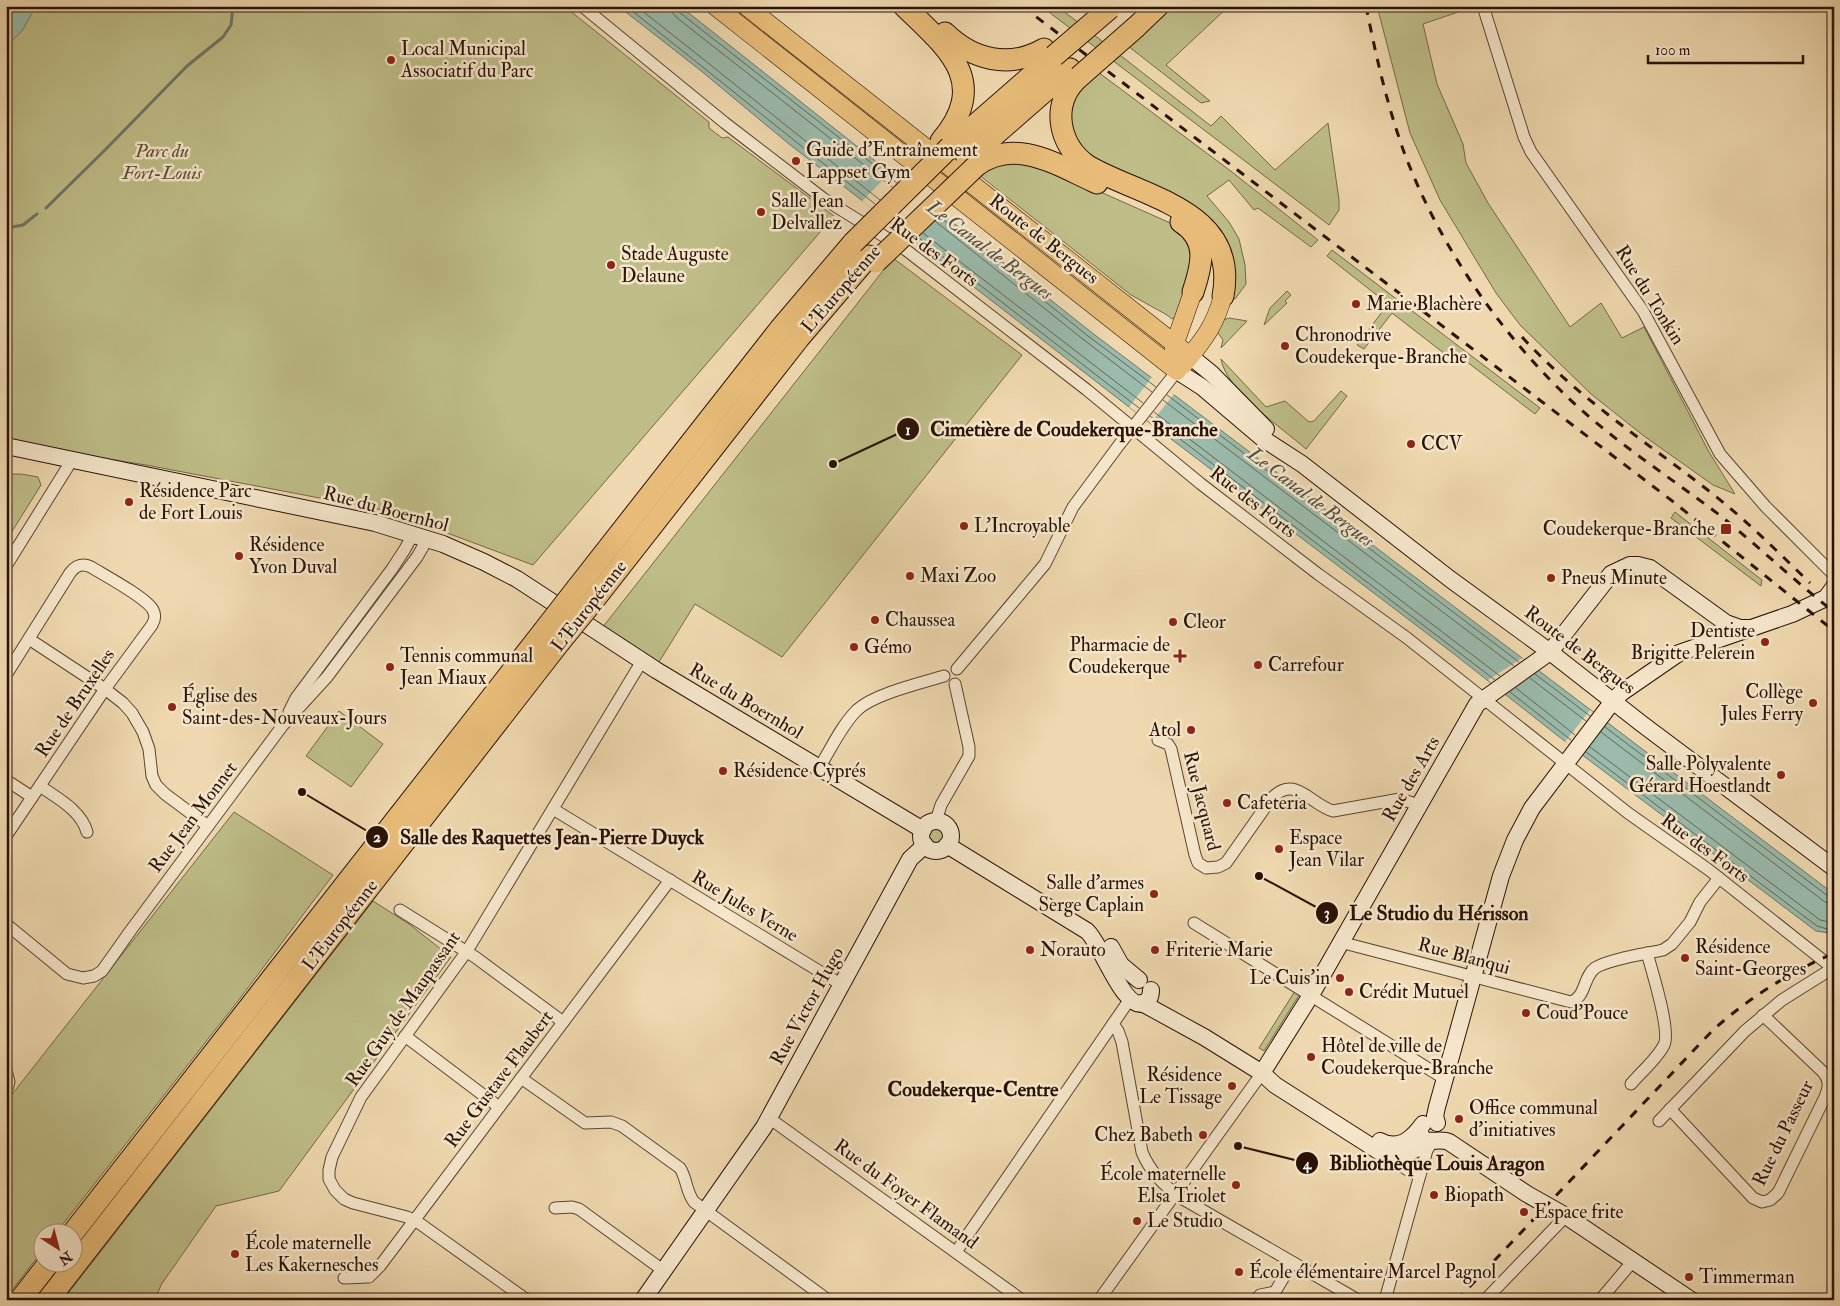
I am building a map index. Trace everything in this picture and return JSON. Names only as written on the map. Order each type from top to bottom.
[{"type":"highway","points":[[904,6],[947,48],[960,72],[963,88],[960,110],[953,126],[959,153]]},
{"type":"highway","points":[[917,6],[954,42],[978,56],[991,60],[1025,58],[1062,63],[1116,14],[1158,6]]},
{"type":"highway","name":"L'Européenne","points":[[585,594],[721,403],[806,297],[861,249],[959,153],[1116,14],[1144,6]]},
{"type":"highway","points":[[1062,63],[1069,88],[1061,109],[1061,127],[1069,148],[1088,166],[1180,209],[1201,223],[1213,237],[1224,261],[1226,279],[1223,296]]},
{"type":"highway","points":[[861,249],[959,153]]},
{"type":"highway","points":[[959,153],[990,157],[1003,153],[1021,153],[1037,157],[1178,220],[1190,229],[1196,237],[1200,248],[1201,264],[1193,292]]},
{"type":"highway","name":"L'Européenne","points":[[48,1300],[585,594],[830,300],[861,249]]},
{"type":"highway","name":"L'Européenne","points":[[80,1224],[551,638]]},
{"type":"highway","points":[[20,1300],[40,1274]]},
{"type":"main road","name":"Route de Bergues","points":[[715,6],[1172,377]]},
{"type":"main road","name":"Route de Bergues","points":[[746,6],[1190,356]]},
{"type":"main road","points":[[1172,377],[1175,343],[1193,292]]},
{"type":"main road","points":[[1172,377],[1202,343],[1212,328],[1223,296]]},
{"type":"street","name":"Rue des Forts","points":[[582,6],[729,126],[824,199],[906,250],[1087,390],[1137,423],[1201,484],[1489,694],[1569,759],[1634,818],[1719,878],[1833,968]]},
{"type":"street","name":"Rue du Tonkin","points":[[1483,6],[1524,137],[1531,152],[1643,311],[1720,454],[1766,507],[1834,575]]},
{"type":"street","name":"Route de Bergues","points":[[1190,356],[1212,374],[1302,464]]},
{"type":"street","points":[[957,670],[1047,562],[1074,507],[1172,377]]},
{"type":"street","name":"Route de Bergues","points":[[1172,377],[1202,388],[1262,438],[1302,464],[1450,579],[1550,652],[1609,706],[1834,868]]},
{"type":"street","name":"Rue du Boernhol","points":[[6,446],[375,523],[420,536],[475,558],[516,579],[642,661],[928,832]]},
{"type":"street","points":[[6,566],[72,460]]},
{"type":"street","name":"Rue Jean Monnet","points":[[6,924],[70,968],[82,974],[101,962],[131,930],[283,725],[296,698],[405,549],[420,536]]},
{"type":"street","name":"Rue de Bruxelles","points":[[6,836],[105,689],[152,625],[155,616],[151,606],[99,572],[86,565],[77,566],[70,573],[29,639]]},
{"type":"street","name":"Rue des Arts","points":[[1262,1073],[1311,994],[1475,707],[1489,694],[1550,652],[1608,577],[1630,565],[1653,569],[1712,614]]},
{"type":"street","points":[[1385,1300],[1432,1134],[1445,1079],[1501,876],[1515,840],[1532,808],[1609,706],[1630,686],[1674,655],[1792,614],[1831,594]]},
{"type":"street","points":[[1712,614],[1733,626],[1752,628]]},
{"type":"street","points":[[1712,614],[1719,623],[1720,630],[1715,641]]},
{"type":"street","points":[[6,675],[29,639],[105,689],[123,703],[141,727],[148,749],[152,776],[157,787],[208,826]]},
{"type":"street","name":"Rue Guy de Maupassant","points":[[528,1300],[414,1220],[349,1201],[335,1190],[330,1183],[329,1174],[332,1157],[361,1097],[467,951],[642,661]]},
{"type":"street","points":[[819,768],[846,723],[861,707],[882,696],[944,676],[948,669],[957,670],[960,677],[955,684],[969,756],[928,832],[929,849],[937,850],[947,845],[950,838],[949,830],[944,824],[928,832]]},
{"type":"street","points":[[944,676],[947,683],[955,684]]},
{"type":"street","name":"Rue Jacquard","points":[[1158,740],[1165,742],[1172,749],[1196,858],[1202,866],[1212,868],[1221,866],[1228,861],[1274,796],[1283,790],[1293,789],[1332,811],[1400,799],[1418,805]]},
{"type":"street","points":[[6,780],[32,797]]},
{"type":"street","points":[[40,786],[75,812],[84,823],[87,832]]},
{"type":"street","name":"Rue Jules Verne","points":[[553,809],[842,985]]},
{"type":"street","name":"Rue Victor Hugo","points":[[634,1300],[661,1268],[759,1135],[910,859],[928,832]]},
{"type":"street","points":[[947,845],[1081,926],[1092,936],[1117,982],[1173,1015],[1204,1038],[1262,1073],[1274,1084],[1378,1151],[1411,1172],[1420,1175]]},
{"type":"street","points":[[1631,1084],[1661,1050],[1666,1037],[1647,953],[1667,948],[1672,944],[1692,919],[1700,902],[1719,878]]},
{"type":"street","name":"Rue Gustave Flaubert","points":[[344,1278],[364,1278],[373,1274],[670,880]]},
{"type":"street","points":[[400,910],[467,951],[563,1022]]},
{"type":"street","points":[[1194,923],[1445,1079]]},
{"type":"street","name":"Rue Blanqui","points":[[1340,942],[1573,1002],[1578,998],[1589,974],[1596,968],[1607,963],[1647,953]]},
{"type":"street","points":[[1659,1120],[1734,1040],[1782,1000],[1833,968]]},
{"type":"street","points":[[956,1252],[1113,1024],[1138,994]]},
{"type":"street","name":"Rue du Passeur","points":[[1670,1109],[1753,1198],[1762,1202],[1770,1200],[1778,1193],[1826,1093],[1828,1081],[1823,1072],[1763,1015]]},
{"type":"street","points":[[1113,1024],[1122,1042],[1143,1155],[1158,1178],[1176,1194],[1358,1300]]},
{"type":"street","points":[[405,1036],[499,1107]]},
{"type":"street","points":[[6,1070],[8,1087]]},
{"type":"street","points":[[1262,1073],[1279,1078],[1387,1144],[1394,1146],[1432,1134],[1532,1189],[1547,1204],[1691,1300]]},
{"type":"street","points":[[1099,1300],[1262,1073]]},
{"type":"street","points":[[521,1078],[585,1123],[611,1122],[622,1126],[680,1168],[690,1198],[704,1210],[828,1300]]},
{"type":"street","name":"Rue du Foyer Flamand","points":[[769,1118],[1022,1300]]},
{"type":"street","points":[[1378,1151],[1389,1155],[1402,1156],[1432,1134]]},
{"type":"street","points":[[555,1208],[572,1207],[579,1209],[661,1268]]},
{"type":"street","points":[[1485,1300],[1566,1216]]},
{"type":"street","points":[[1600,1300],[1633,1261]]},
{"type":"street","points":[[1256,1300],[1260,1295],[1275,1292],[1292,1263]]},
{"type":"street","name":"Rue Victor Hugo","points":[[643,1300],[661,1268]]},
{"type":"green space","name":"Parc du Fort-Louis","points":[[6,6],[564,6],[709,122],[709,128],[722,138],[728,137],[834,216],[533,565],[388,511],[146,465],[71,453],[6,438]]},
{"type":"green space","points":[[1041,6],[1057,6],[1211,126],[1221,116],[1275,170],[1328,123],[1339,200],[1339,210],[1329,225]]},
{"type":"green space","points":[[1173,6],[1229,6],[1166,65],[1210,101],[1201,103],[1128,46]]},
{"type":"green space","points":[[1377,6],[1465,6],[1467,9],[1423,24],[1437,84],[1463,144],[1466,163],[1488,203],[1570,327],[1601,303],[1622,338],[1644,327],[1709,452],[1735,494],[1713,485],[1644,436],[1591,394],[1520,325],[1496,293],[1440,200],[1410,133]]},
{"type":"green space","points":[[1098,72],[1232,172],[1318,240],[1311,247],[1258,208],[1254,210],[1229,180],[1207,196],[1229,222],[1239,239],[1245,265],[1246,284],[1235,299],[1232,297],[1223,240],[1090,161],[1072,137],[1070,102]]},
{"type":"green space","points":[[992,162],[1040,165],[1177,226],[1194,254],[1178,315],[1172,319],[1131,295],[979,175]]},
{"type":"green space","points":[[1332,250],[1540,408],[1535,414],[1458,355],[1454,361],[1392,313],[1364,349],[1357,345],[1388,304],[1327,256]]},
{"type":"green space","points":[[893,258],[1022,355],[782,657],[695,604],[659,662],[602,628]]},
{"type":"green space","points":[[1287,291],[1291,295],[1285,301],[1287,303],[1264,325],[1270,308]]},
{"type":"green space","points":[[1229,318],[1247,321],[1221,348],[1223,340],[1215,329],[1223,320]]},
{"type":"green space","points":[[1221,359],[1266,407],[1285,401],[1309,422],[1314,421],[1341,391],[1347,396],[1306,449],[1244,396],[1225,371]]},
{"type":"green space","points":[[6,474],[38,477],[41,485],[6,541]]},
{"type":"green space","points":[[1675,512],[1762,580],[1761,586],[1671,518]]},
{"type":"green space","points":[[339,711],[383,744],[351,787],[306,756]]},
{"type":"green space","points":[[234,812],[333,875],[241,997],[63,1224],[32,1224],[32,1264],[6,1298],[6,1102]]},
{"type":"green space","points":[[936,828],[942,830],[944,836],[942,842],[936,844],[930,842],[928,836],[930,830]]},
{"type":"green space","points":[[373,901],[409,924],[451,957],[279,1191],[216,1206],[161,1285],[155,1300],[63,1300]]},
{"type":"green space","points":[[1295,991],[1301,992],[1264,1051],[1259,1048]]},
{"type":"water","points":[[6,6],[36,6],[22,31],[6,46]]},
{"type":"water","points":[[618,6],[680,6],[1091,332],[1834,894],[1834,938],[1829,933],[1816,931],[1581,754],[1454,654],[1129,407],[789,144],[700,70]]},
{"type":"pier","points":[[891,172],[943,213],[915,241],[862,201]]},
{"type":"pier","points":[[1152,377],[1174,394],[1151,423],[1129,407]]},
{"type":"pier","points":[[1522,658],[1538,670],[1503,693],[1488,680]]},
{"type":"pier","points":[[1590,710],[1606,722],[1581,754],[1565,742]]},
{"type":"waterway","points":[[46,208],[187,66],[223,37],[231,25],[233,6]]},
{"type":"waterway","points":[[6,228],[23,225],[37,214]]},
{"type":"railway","points":[[1022,6],[1671,500],[1834,631]]},
{"type":"railway","points":[[1366,6],[1392,116],[1418,187],[1435,222],[1455,256],[1499,321],[1550,379],[1594,421],[1722,517],[1834,612]]},
{"type":"railway","points":[[1522,337],[1543,359],[1588,399],[1735,513],[1810,583]]},
{"type":"railway","points":[[1457,1300],[1713,1030],[1770,987],[1834,953]]},
{"type":"place","name":"Local Municipal Associatif du Parc","points":[[391,60]]},
{"type":"place","name":"Guide d'Entraînement Lappset Gym","points":[[796,161]]},
{"type":"place","name":"Salle Jean Delvallez","points":[[761,212]]},
{"type":"place","name":"Stade Auguste Delaune","points":[[611,265]]},
{"type":"place","name":"Marie Blachère","points":[[1356,304]]},
{"type":"place","name":"Chronodrive Coudekerque-Branche","points":[[1285,346]]},
{"type":"place","name":"CCV","points":[[1411,444]]},
{"type":"place","name":"Cimetière de Coudekerque-Branche","points":[[833,464]]},
{"type":"place","name":"Résidence Parc de Fort Louis","points":[[129,502]]},
{"type":"place","name":"L'Incroyable","points":[[964,526]]},
{"type":"place","name":"Coudekerque-Branche","points":[[1726,529]]},
{"type":"place","name":"Résidence Yvon Duval","points":[[239,556]]},
{"type":"place","name":"Maxi Zoo","points":[[910,576]]},
{"type":"place","name":"Pneus Minute","points":[[1551,578]]},
{"type":"place","name":"Chaussea","points":[[875,620]]},
{"type":"place","name":"Cleor","points":[[1173,622]]},
{"type":"place","name":"Dentiste Brigitte Pelerein","points":[[1765,642]]},
{"type":"place","name":"Gémo","points":[[854,647]]},
{"type":"place","name":"Pharmacie de Coudekerque","points":[[1180,656]]},
{"type":"place","name":"Carrefour","points":[[1258,665]]},
{"type":"place","name":"Tennis communal Jean Miaux","points":[[390,667]]},
{"type":"place","name":"Collège Jules Ferry","points":[[1813,703]]},
{"type":"place","name":"Église des Saint-des-Nouveaux-Jours","points":[[172,707]]},
{"type":"place","name":"Atol","points":[[1191,730]]},
{"type":"place","name":"Résidence Cyprés","points":[[723,771]]},
{"type":"place","name":"Salle Polyvalente Gérard Hoestlandt","points":[[1781,775]]},
{"type":"place","name":"Salle des Raquettes Jean-Pierre Duyck","points":[[302,792]]},
{"type":"place","name":"Cafeteria","points":[[1227,803]]},
{"type":"place","name":"Espace Jean Vilar","points":[[1279,849]]},
{"type":"place","name":"Le Studio du Hérisson","points":[[1259,876]]},
{"type":"place","name":"Salle d'armes Serge Caplain","points":[[1154,894]]},
{"type":"place","name":"Norauto","points":[[1030,950]]},
{"type":"place","name":"Friterie Marie","points":[[1155,950]]},
{"type":"place","name":"Résidence Saint-Georges","points":[[1685,958]]},
{"type":"place","name":"Le Cuis'in","points":[[1340,978]]},
{"type":"place","name":"Crédit Mutuel","points":[[1349,992]]},
{"type":"place","name":"Coud'Pouce","points":[[1526,1013]]},
{"type":"place","name":"Hôtel de ville de Coudekerque-Branche","points":[[1311,1057]]},
{"type":"place","name":"Résidence Le Tissage","points":[[1232,1086]]},
{"type":"place","name":"Office communal d'initiatives","points":[[1459,1119]]},
{"type":"place","name":"Chez Babeth","points":[[1203,1135]]},
{"type":"place","name":"Bibliothèque Louis Aragon","points":[[1238,1146]]},
{"type":"place","name":"École maternelle Elsa Triolet","points":[[1236,1185]]},
{"type":"place","name":"Biopath","points":[[1434,1195]]},
{"type":"place","name":"Espace frite","points":[[1524,1212]]},
{"type":"place","name":"Le Studio","points":[[1137,1221]]},
{"type":"place","name":"École maternelle Les Kakernesches","points":[[235,1254]]},
{"type":"place","name":"École élémentaire Marcel Pagnol","points":[[1239,1272]]},
{"type":"place","name":"Timmerman","points":[[1689,1277]]},
{"type":"district","name":"Coudekerque-Centre","points":[[973,1089]]},
{"type":"water label","name":"Le Canal de Bergues","points":[[990,250]]},
{"type":"water label","name":"Le Canal de Bergues","points":[[1311,497]]}]
